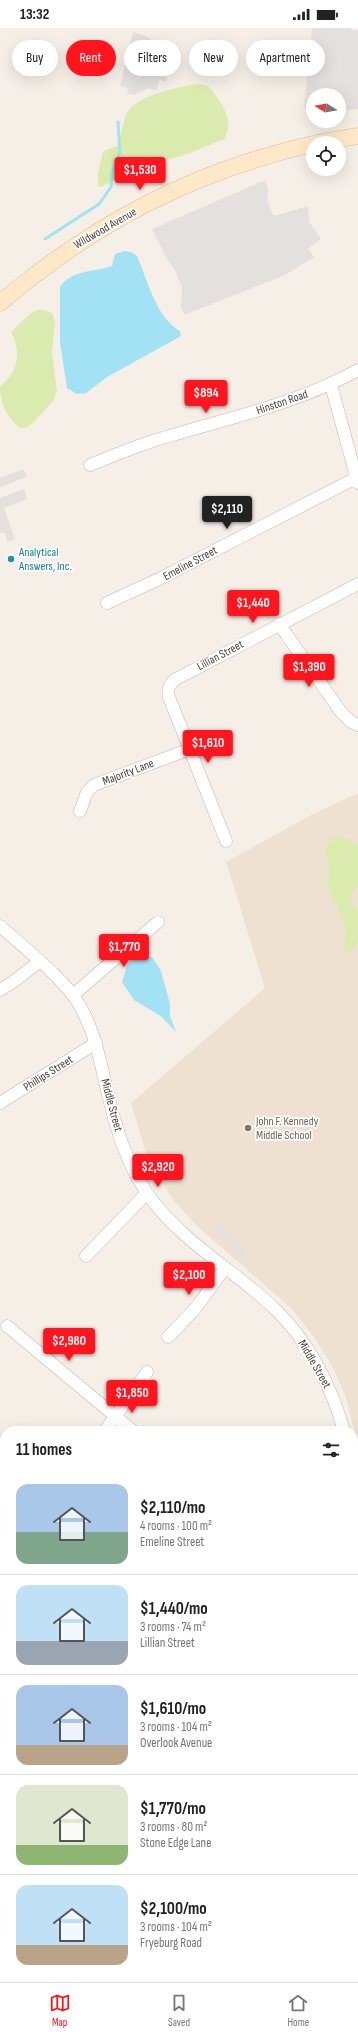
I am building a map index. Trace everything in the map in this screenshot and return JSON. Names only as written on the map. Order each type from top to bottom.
[{"type":"street","points":[[346,138],[358,136]]},
{"type":"street","name":"Wildwood Avenue","points":[[0,303],[70,248],[139,208],[174,190],[220,171],[270,155],[306,146]]},
{"type":"street","name":"Hinston Road","points":[[90,465],[143,444],[218,423],[331,385],[358,370]]},
{"type":"street","points":[[331,385],[357,480]]},
{"type":"street","name":"Emeline Street","points":[[107,603],[159,579],[357,480]]},
{"type":"street","name":"Lillian Street","points":[[190,749],[169,697],[170,686],[176,679],[358,584]]},
{"type":"street","points":[[279,624],[341,712],[351,722],[358,725]]},
{"type":"street","points":[[190,749],[226,841]]},
{"type":"street","name":"Majority Lane","points":[[80,811],[87,792],[94,785],[190,749]]},
{"type":"street","points":[[73,995],[158,922]]},
{"type":"street","name":"Middle Street","points":[[0,926],[73,995],[85,1016],[96,1043],[119,1132],[133,1169],[147,1193],[163,1214],[274,1309],[303,1342],[319,1366],[331,1390],[342,1426]]},
{"type":"street","points":[[0,990],[39,962]]},
{"type":"street","name":"Phillips Street","points":[[0,1103],[96,1043]]},
{"type":"street","points":[[86,1256],[147,1193]]},
{"type":"street","points":[[168,1337],[196,1307],[225,1268]]},
{"type":"street","points":[[7,1326],[127,1426]]},
{"type":"street","points":[[109,1426],[147,1372]]},
{"type":"shaded area","points":[[312,28],[351,28],[351,30],[358,30],[358,109],[346,110],[346,88],[306,88],[307,76],[325,76],[325,40],[311,39]]},
{"type":"shaded area","points":[[133,32],[148,37],[151,40],[131,40]]},
{"type":"shaded area","points":[[124,69],[124,76],[167,76],[166,82],[159,79],[157,89],[154,90],[149,88],[134,95],[127,93],[128,88],[120,86]]},
{"type":"shaded area","points":[[306,89],[306,108],[304,108]]},
{"type":"shaded area","points":[[265,180],[268,190],[267,201],[274,216],[308,206],[309,222],[321,239],[308,249],[314,257],[285,275],[184,315],[181,306],[182,287],[175,270],[168,261],[152,229]]},
{"type":"shaded area","points":[[24,469],[27,477],[0,487],[0,478]]},
{"type":"shaded area","points":[[24,489],[27,499],[4,508],[15,539],[8,542],[4,532],[0,533],[0,498]]},
{"type":"shaded area","name":"John F. Kennedy Middle School","points":[[358,793],[358,1426],[353,1426],[344,1392],[331,1364],[314,1337],[291,1308],[196,1225],[175,1202],[157,1175],[146,1153],[131,1103],[265,988],[226,862],[311,815]]},
{"type":"shaded area","points":[[218,1221],[247,1253],[241,1259],[212,1226]]},
{"type":"green space","points":[[199,84],[208,86],[222,104],[228,125],[224,139],[185,155],[134,168],[103,186],[98,187],[98,174],[103,151],[117,146],[129,110],[142,100],[161,92]]},
{"type":"green space","points":[[40,309],[50,312],[53,315],[55,322],[52,352],[57,392],[53,401],[34,422],[27,427],[20,428],[5,410],[1,399],[0,387],[13,372],[17,361],[16,343],[11,332],[31,313]]},
{"type":"green space","points":[[334,837],[348,839],[358,846],[358,884],[353,890],[352,901],[353,905],[358,911],[358,940],[350,954],[344,951],[345,931],[340,914],[327,887],[329,871],[326,850],[327,843]]},
{"type":"water","points":[[125,251],[131,252],[137,256],[158,307],[171,324],[180,331],[181,336],[107,377],[86,393],[77,394],[67,388],[60,342],[60,287],[70,277],[77,274],[112,266],[115,254]]},
{"type":"water","points":[[137,953],[152,957],[161,971],[170,1004],[170,1016],[176,1032],[162,1017],[134,1000],[122,982],[127,966]]},
{"type":"waterway","points":[[45,239],[99,204],[111,187],[112,172],[120,152],[118,122]]},
{"type":"place","name":"Analytical Answers, Inc.","points":[[11,559]]},
{"type":"place","name":"John F. Kennedy Middle School","points":[[248,1128]]}]
